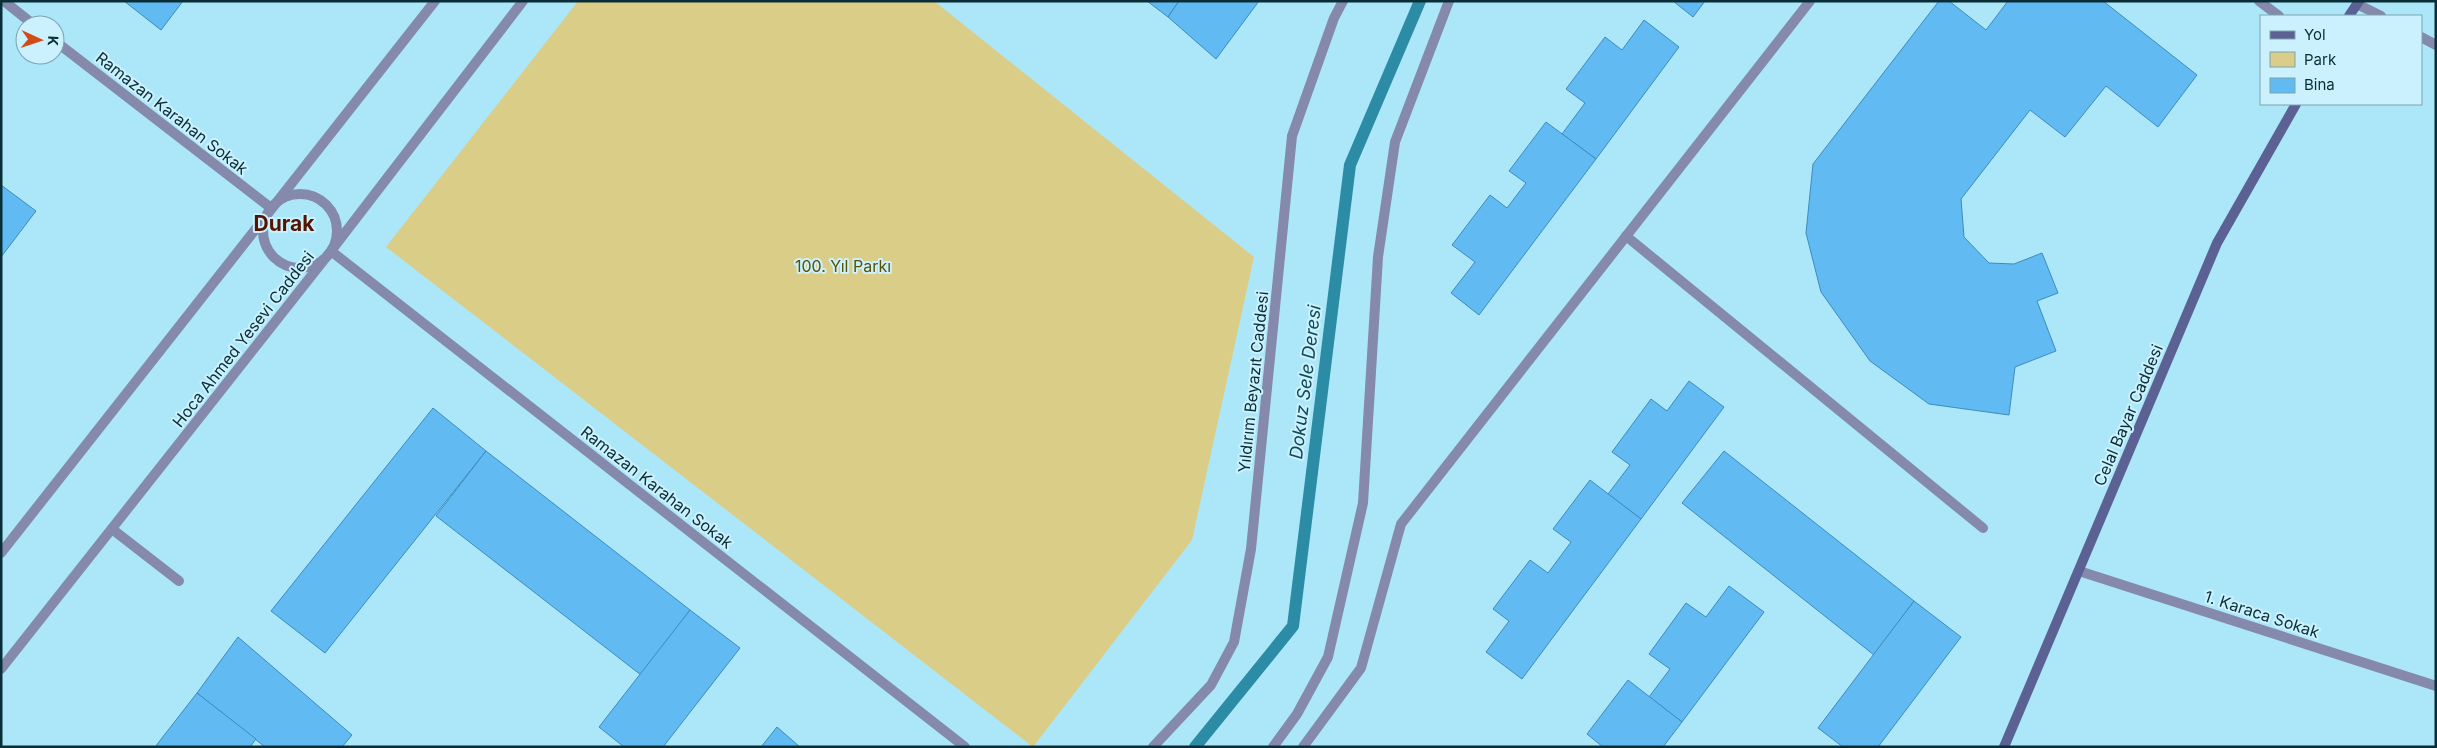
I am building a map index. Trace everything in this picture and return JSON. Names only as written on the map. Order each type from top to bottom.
[{"type":"main road","points":[[2350,15],[2358,2]]},
{"type":"main road","name":"Celal Bayar Caddesi","points":[[2004,747],[2217,243],[2295,105]]},
{"type":"street","points":[[4,1],[22,15]]},
{"type":"street","points":[[1,553],[434,1]]},
{"type":"street","name":"Hoca Ahmed Yesevi Caddesi","points":[[1,669],[331,251],[523,1]]},
{"type":"street","name":"Yıldırım Beyazıt Caddesi","points":[[1154,747],[1211,685],[1234,642],[1251,549],[1292,136],[1334,18],[1343,1]]},
{"type":"street","points":[[1272,747],[1297,714],[1328,657],[1363,503],[1378,256],[1396,142],[1449,1]]},
{"type":"street","points":[[1303,747],[1361,668],[1401,524],[1810,1]]},
{"type":"street","points":[[2259,1],[2277,15]]},
{"type":"street","points":[[2358,2],[2379,15]]},
{"type":"street","points":[[2422,38],[2436,45]]},
{"type":"street","name":"Ramazan Karahan Sokak","points":[[65,49],[271,208]]},
{"type":"street","points":[[304,194],[316,197],[326,204],[334,215],[337,227],[336,239],[331,251],[323,259],[301,268],[279,261],[265,242],[263,230],[265,219],[271,208],[280,200],[292,195],[304,194]]},
{"type":"street","points":[[1626,236],[1983,528]]},
{"type":"street","name":"Ramazan Karahan Sokak","points":[[331,251],[965,747]]},
{"type":"street","points":[[112,529],[179,581]]},
{"type":"street","name":"1. Karaca Sokak","points":[[2079,572],[2436,686]]},
{"type":"green space","name":"100. Yıl Parkı","points":[[578,1],[934,1],[1254,257],[1192,540],[1033,747],[386,247]]},
{"type":"building","points":[[124,1],[183,1],[161,30]]},
{"type":"building","points":[[1147,1],[1179,1],[1168,17]]},
{"type":"building","points":[[1179,1],[1259,1],[1216,59],[1168,17]]},
{"type":"building","points":[[1673,1],[1705,1],[1693,17]]},
{"type":"building","points":[[1939,1],[1949,1],[1986,30],[2008,1],[2103,1],[2197,75],[2158,127],[2106,86],[2065,137],[2030,110],[1961,199],[1964,237],[1989,263],[2014,264],[2042,253],[2058,293],[2037,301],[2056,351],[2015,367],[2009,415],[1929,404],[1870,361],[1821,292],[1806,233],[1813,164]]},
{"type":"building","points":[[1644,20],[1679,47],[1596,159],[1562,134],[1585,103],[1566,89],[1605,37],[1622,50]]},
{"type":"building","points":[[1546,122],[1596,159],[1479,315],[1451,293],[1475,262],[1452,245],[1490,195],[1507,208],[1526,183],[1509,171]]},
{"type":"building","points":[[1,185],[36,211],[1,257]]},
{"type":"building","points":[[1689,381],[1724,407],[1641,519],[1608,494],[1630,465],[1612,452],[1651,399],[1667,411]]},
{"type":"building","points":[[433,408],[486,451],[325,653],[271,611]]},
{"type":"building","points":[[486,451],[690,610],[641,675],[436,516]]},
{"type":"building","points":[[1724,451],[1914,601],[1874,655],[1682,503]]},
{"type":"building","points":[[1590,480],[1641,519],[1522,679],[1486,652],[1509,621],[1493,609],[1530,560],[1548,573],[1571,542],[1553,529]]},
{"type":"building","points":[[1729,586],[1764,612],[1682,722],[1649,697],[1670,669],[1649,654],[1686,603],[1706,617]]},
{"type":"building","points":[[1914,601],[1961,637],[1878,747],[1843,747],[1818,728]]},
{"type":"building","points":[[690,610],[740,648],[663,747],[624,747],[599,727]]},
{"type":"building","points":[[238,637],[352,735],[342,747],[265,747],[197,693]]},
{"type":"building","points":[[1628,680],[1682,722],[1663,747],[1603,747],[1587,734]]},
{"type":"building","points":[[197,693],[256,739],[250,747],[155,747]]},
{"type":"building","points":[[777,727],[800,747],[761,747]]},
{"type":"waterway","name":"Dokuz Sele Deresi","points":[[1195,747],[1293,626],[1350,165],[1420,1]]},
{"type":"district","name":"Durak","points":[[284,223]]}]
